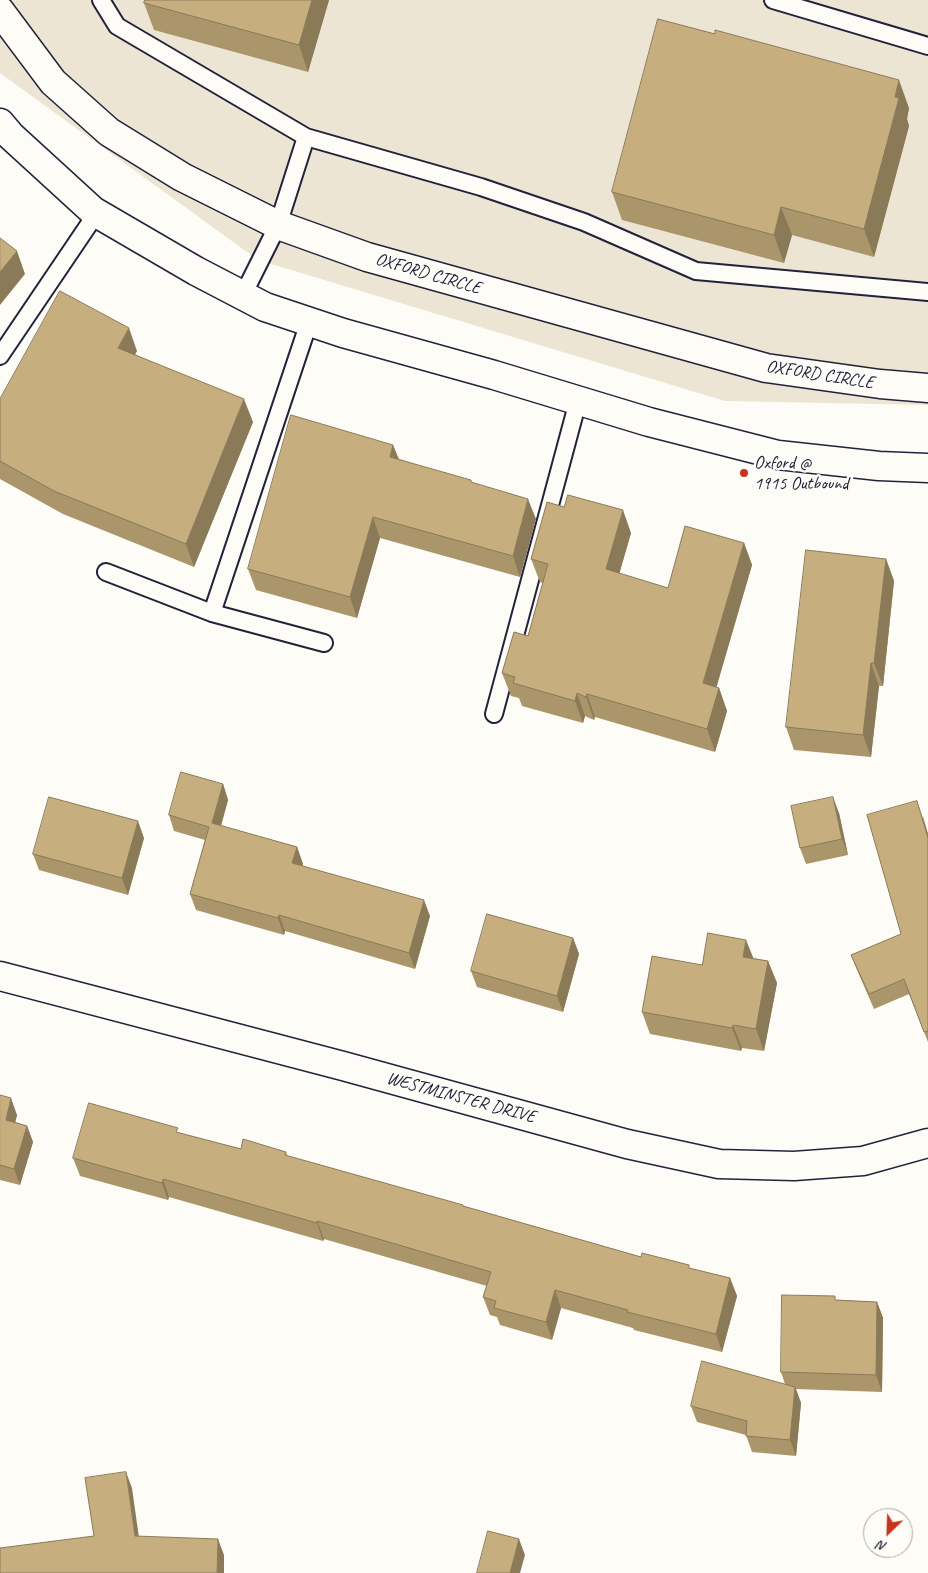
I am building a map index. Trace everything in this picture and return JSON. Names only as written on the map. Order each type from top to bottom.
[{"type":"street","name":"OXFORD CIRCLE","points":[[0,11],[53,82],[109,132],[182,177],[278,224],[367,257],[766,368],[880,384],[928,388]]},
{"type":"street","points":[[0,123],[11,136],[96,214],[196,271],[266,307],[343,333],[494,375],[649,422],[778,455],[879,466],[928,468]]},
{"type":"street","name":"WESTMINSTER DRIVE","points":[[0,976],[343,1066],[627,1144],[719,1164],[794,1166],[862,1161],[928,1143]]},
{"type":"lane","points":[[101,0],[117,26],[306,137],[481,187],[584,222],[696,272],[928,292]]},
{"type":"lane","points":[[772,0],[928,46]]},
{"type":"lane","points":[[243,295],[278,224],[306,137]]},
{"type":"lane","points":[[0,356],[96,214]]},
{"type":"lane","points":[[212,613],[309,322]]},
{"type":"lane","points":[[494,714],[578,401]]},
{"type":"lane","points":[[106,572],[212,613],[324,643]]},
{"type":"shaded area","points":[[0,0],[928,0],[928,405],[725,401],[258,260],[0,73]]},
{"type":"building","points":[[145,0],[312,0],[299,45],[144,3]]},
{"type":"building","points":[[658,19],[715,34],[715,30],[899,80],[895,97],[899,98],[864,229],[781,207],[774,235],[612,192]]},
{"type":"building","points":[[0,238],[17,251],[0,272]]},
{"type":"building","points":[[60,291],[129,328],[118,348],[244,399],[186,544],[54,491],[0,461],[0,399]]},
{"type":"building","points":[[291,415],[393,445],[390,457],[471,480],[471,482],[528,499],[513,556],[373,517],[350,597],[248,569]]},
{"type":"building","points":[[568,495],[623,510],[606,569],[668,588],[685,526],[744,543],[703,683],[719,688],[707,729],[587,694],[586,697],[577,693],[575,701],[513,683],[515,677],[502,673],[514,632],[528,636],[548,564],[531,559],[547,502],[564,507]]},
{"type":"building","points":[[806,550],[886,559],[874,663],[871,663],[863,735],[786,727]]},
{"type":"building","points":[[181,772],[223,784],[212,823],[297,847],[292,863],[424,900],[409,953],[279,915],[278,918],[190,894],[209,827],[169,815]]},
{"type":"building","points":[[49,797],[138,821],[122,878],[33,854]]},
{"type":"building","points":[[833,797],[842,839],[800,848],[791,806]]},
{"type":"building","points":[[917,801],[928,838],[928,1031],[924,1032],[904,979],[869,994],[851,955],[901,934],[867,815]]},
{"type":"building","points":[[487,914],[573,938],[557,996],[471,971]]},
{"type":"building","points":[[708,933],[746,940],[743,957],[768,961],[756,1029],[733,1025],[732,1028],[642,1012],[652,956],[702,965]]},
{"type":"building","points":[[0,1095],[11,1098],[6,1120],[27,1126],[14,1169],[0,1165]]},
{"type":"building","points":[[89,1103],[178,1128],[176,1132],[241,1149],[243,1139],[286,1152],[285,1155],[641,1257],[642,1253],[689,1265],[689,1268],[730,1278],[716,1334],[627,1312],[628,1310],[555,1290],[546,1322],[494,1308],[496,1301],[483,1297],[491,1272],[317,1221],[317,1223],[163,1179],[162,1183],[73,1158]]},
{"type":"building","points":[[782,1295],[835,1296],[835,1300],[877,1302],[876,1375],[781,1372]]},
{"type":"building","points":[[702,1361],[795,1387],[790,1440],[746,1436],[747,1421],[691,1406]]},
{"type":"building","points":[[126,1472],[135,1536],[218,1539],[217,1573],[0,1573],[0,1548],[94,1536],[85,1478]]},
{"type":"building","points":[[488,1531],[519,1539],[510,1573],[477,1573]]},
{"type":"place","name":"Oxford @ 1915 Outbound","points":[[744,473]]}]
